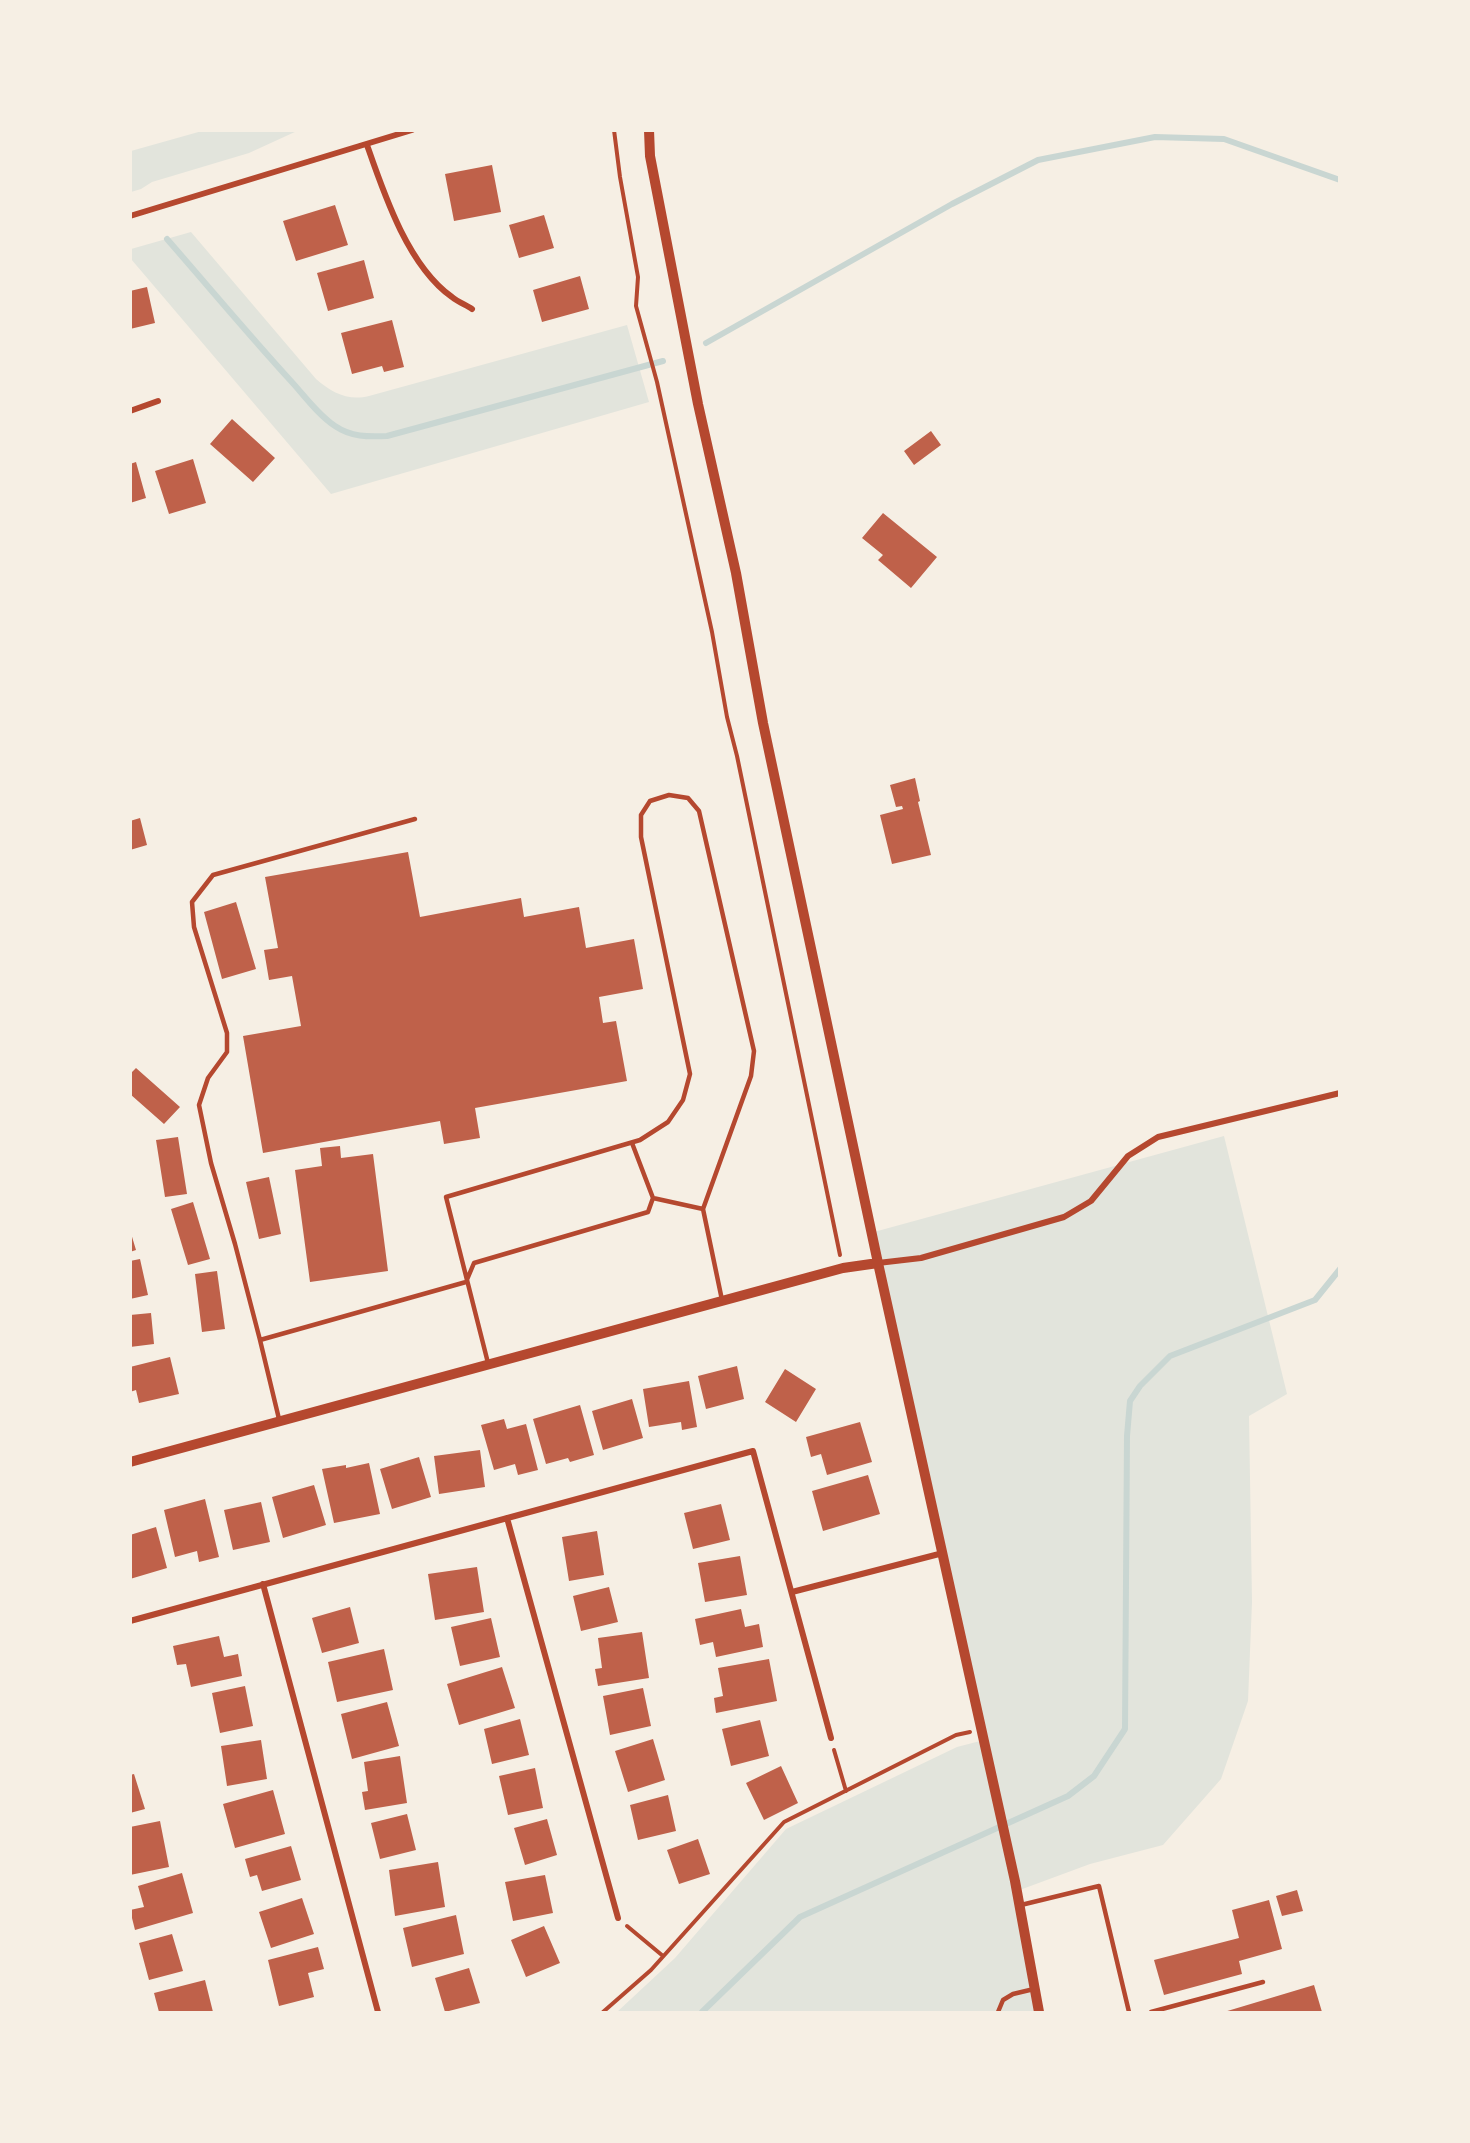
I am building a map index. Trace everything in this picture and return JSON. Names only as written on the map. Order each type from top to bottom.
[{"type":"street","points":[[130,216],[412,130]]},
{"type":"street","points":[[649,130],[650,156],[698,404],[736,573],[763,723],[878,1263],[1015,1881],[1039,2013]]},
{"type":"street","points":[[367,145],[391,212],[426,272],[451,297],[472,309]]},
{"type":"street","points":[[130,411],[158,401]]},
{"type":"street","points":[[130,1462],[843,1268],[921,1258],[1064,1217],[1091,1201],[1128,1156],[1158,1137],[1340,1093]]},
{"type":"street","points":[[130,1621],[753,1451],[831,1738]]},
{"type":"street","points":[[507,1518],[618,1918]]},
{"type":"street","points":[[792,1592],[943,1553]]},
{"type":"street","points":[[263,1584],[378,2013]]},
{"type":"lane","points":[[489,1365],[446,1197],[640,1140],[668,1122],[683,1100],[690,1074],[641,837],[641,814],[650,801],[669,795],[688,798],[699,811],[754,1051],[751,1076],[703,1209],[722,1302]]},
{"type":"lane","points":[[280,1422],[235,1244],[211,1164],[199,1105],[208,1078],[227,1052],[227,1033],[194,927],[192,902],[213,875],[415,819]]},
{"type":"lane","points":[[466,1282],[474,1263],[648,1212],[653,1198],[632,1143]]},
{"type":"lane","points":[[653,1198],[703,1209]]},
{"type":"lane","points":[[260,1340],[466,1282]]},
{"type":"lane","points":[[1020,1905],[1099,1886],[1129,2013]]},
{"type":"lane","points":[[1151,2013],[1263,1982]]},
{"type":"lane","points":[[998,2013],[1003,2000],[1013,1994],[1034,1989]]},
{"type":"path","points":[[614,130],[620,177],[639,277],[636,306],[657,382],[712,632],[727,717],[843,1268]]},
{"type":"path","points":[[603,2013],[651,1970],[784,1822],[956,1735]]},
{"type":"path","points":[[831,1738],[846,1791]]},
{"type":"path","points":[[618,1918],[663,1956]]},
{"type":"shaded area","points":[[202,131],[297,131],[249,153],[152,182],[131,192],[131,151]]},
{"type":"shaded area","points":[[191,232],[316,379],[341,395],[369,396],[627,325],[649,402],[331,494],[131,259],[131,249]]},
{"type":"shaded area","points":[[1224,1136],[1287,1394],[1249,1416],[1252,1602],[1248,1701],[1221,1779],[1163,1845],[1090,1864],[1017,1891],[1039,2012],[617,2012],[675,1958],[786,1829],[957,1747],[984,1740],[874,1232]]},
{"type":"building","points":[[492,165],[501,212],[454,221],[445,174]]},
{"type":"building","points":[[335,205],[348,245],[296,261],[283,221]]},
{"type":"building","points":[[544,215],[554,248],[519,258],[509,225]]},
{"type":"building","points":[[364,260],[374,298],[328,311],[317,273]]},
{"type":"building","points":[[580,276],[589,309],[542,322],[533,290]]},
{"type":"building","points":[[147,287],[155,323],[130,329],[130,291]]},
{"type":"building","points":[[392,320],[404,367],[384,372],[382,366],[352,374],[341,333]]},
{"type":"building","points":[[232,419],[275,458],[253,482],[210,444]]},
{"type":"building","points":[[931,431],[941,445],[914,465],[904,451]]},
{"type":"building","points":[[193,459],[206,503],[169,514],[155,471]]},
{"type":"building","points":[[136,462],[146,498],[130,503],[130,464]]},
{"type":"building","points":[[883,513],[937,557],[911,588],[878,560],[883,555],[862,538]]},
{"type":"building","points":[[915,778],[920,801],[918,802],[931,855],[892,864],[880,815],[903,809],[902,806],[896,807],[890,785]]},
{"type":"building","points":[[140,818],[147,845],[130,850],[130,821]]},
{"type":"building","points":[[408,852],[420,917],[521,898],[524,917],[579,907],[586,948],[634,939],[643,989],[599,997],[603,1023],[616,1021],[627,1081],[475,1108],[480,1138],[444,1144],[440,1121],[263,1153],[243,1036],[301,1026],[292,976],[269,980],[264,950],[278,948],[265,877]]},
{"type":"building","points":[[236,902],[256,969],[222,979],[204,912]]},
{"type":"building","points":[[136,1068],[180,1107],[164,1124],[130,1094],[130,1074]]},
{"type":"building","points":[[178,1137],[187,1194],[165,1197],[156,1140]]},
{"type":"building","points":[[340,1146],[341,1158],[373,1154],[388,1271],[310,1282],[295,1170],[322,1166],[320,1148]]},
{"type":"building","points":[[269,1177],[281,1234],[259,1239],[246,1182]]},
{"type":"building","points":[[193,1202],[210,1259],[188,1265],[171,1209]]},
{"type":"building","points":[[130,1230],[136,1250],[130,1252]]},
{"type":"building","points":[[140,1259],[148,1295],[130,1299],[130,1261]]},
{"type":"building","points":[[217,1271],[225,1329],[202,1332],[195,1274]]},
{"type":"building","points":[[151,1313],[154,1344],[130,1347],[130,1315]]},
{"type":"building","points":[[170,1357],[179,1394],[139,1403],[136,1390],[130,1392],[130,1367]]},
{"type":"building","points":[[737,1366],[744,1399],[706,1409],[698,1376]]},
{"type":"building","points":[[785,1369],[816,1389],[796,1422],[765,1402]]},
{"type":"building","points":[[689,1381],[697,1427],[682,1430],[681,1422],[649,1427],[643,1389]]},
{"type":"building","points":[[632,1399],[643,1438],[603,1450],[592,1411]]},
{"type":"building","points":[[580,1405],[594,1455],[570,1462],[568,1458],[546,1464],[533,1419]]},
{"type":"building","points":[[504,1419],[507,1429],[526,1424],[538,1470],[518,1475],[515,1464],[494,1470],[481,1425]]},
{"type":"building","points":[[860,1422],[872,1462],[827,1475],[821,1454],[811,1457],[806,1437]]},
{"type":"building","points":[[480,1450],[485,1487],[439,1494],[434,1456]]},
{"type":"building","points":[[419,1457],[431,1497],[392,1509],[380,1469]]},
{"type":"building","points":[[369,1463],[380,1514],[334,1523],[322,1469],[346,1465],[346,1468]]},
{"type":"building","points":[[868,1475],[880,1514],[823,1531],[812,1491]]},
{"type":"building","points":[[314,1485],[326,1525],[283,1538],[272,1497]]},
{"type":"building","points":[[205,1499],[219,1557],[199,1562],[197,1551],[175,1557],[164,1510]]},
{"type":"building","points":[[261,1502],[270,1542],[233,1550],[224,1510]]},
{"type":"building","points":[[721,1504],[730,1540],[693,1549],[684,1513]]},
{"type":"building","points":[[156,1527],[167,1568],[130,1579],[130,1535]]},
{"type":"building","points":[[597,1531],[604,1575],[569,1581],[562,1537]]},
{"type":"building","points":[[740,1556],[747,1595],[705,1602],[698,1563]]},
{"type":"building","points":[[477,1567],[484,1612],[435,1620],[428,1574]]},
{"type":"building","points":[[609,1587],[618,1622],[581,1631],[573,1596]]},
{"type":"building","points":[[350,1607],[359,1643],[322,1653],[312,1618]]},
{"type":"building","points":[[741,1609],[745,1627],[759,1624],[763,1647],[716,1657],[713,1642],[700,1645],[695,1619]]},
{"type":"building","points":[[491,1618],[500,1657],[460,1666],[451,1627]]},
{"type":"building","points":[[642,1632],[649,1678],[598,1686],[595,1669],[602,1668],[598,1638]]},
{"type":"building","points":[[219,1636],[224,1657],[238,1654],[242,1676],[191,1687],[186,1664],[177,1665],[173,1646]]},
{"type":"building","points":[[384,1649],[393,1690],[337,1702],[328,1662]]},
{"type":"building","points":[[769,1659],[777,1701],[716,1713],[714,1698],[723,1696],[718,1668]]},
{"type":"building","points":[[502,1667],[515,1708],[459,1725],[447,1684]]},
{"type":"building","points":[[245,1686],[253,1726],[220,1733],[212,1693]]},
{"type":"building","points":[[643,1688],[651,1726],[610,1735],[603,1696]]},
{"type":"building","points":[[387,1702],[399,1746],[352,1759],[341,1714]]},
{"type":"building","points":[[520,1719],[529,1755],[492,1764],[484,1729]]},
{"type":"building","points":[[760,1720],[769,1756],[731,1766],[722,1729]]},
{"type":"building","points":[[653,1739],[665,1780],[628,1792],[615,1751]]},
{"type":"building","points":[[261,1740],[267,1779],[227,1786],[221,1746]]},
{"type":"building","points":[[400,1756],[407,1803],[365,1810],[362,1792],[368,1791],[364,1762]]},
{"type":"building","points":[[781,1766],[798,1803],[764,1820],[746,1783]]},
{"type":"building","points":[[535,1768],[543,1808],[508,1815],[499,1776]]},
{"type":"building","points":[[134,1774],[145,1809],[130,1813],[130,1775]]},
{"type":"building","points":[[273,1790],[285,1834],[235,1848],[223,1804]]},
{"type":"building","points":[[668,1795],[676,1831],[638,1840],[630,1805]]},
{"type":"building","points":[[407,1814],[416,1850],[380,1859],[371,1823]]},
{"type":"building","points":[[547,1819],[557,1855],[525,1865],[514,1828]]},
{"type":"building","points":[[160,1821],[169,1867],[130,1875],[130,1827]]},
{"type":"building","points":[[698,1839],[710,1874],[679,1884],[667,1850]]},
{"type":"building","points":[[291,1846],[301,1880],[262,1891],[257,1875],[250,1877],[245,1859]]},
{"type":"building","points":[[438,1862],[445,1907],[395,1916],[389,1870]]},
{"type":"building","points":[[182,1873],[193,1913],[135,1930],[130,1910],[144,1907],[138,1886]]},
{"type":"building","points":[[545,1875],[553,1913],[513,1921],[505,1882]]},
{"type":"building","points":[[1297,1890],[1303,1911],[1282,1916],[1276,1896]]},
{"type":"building","points":[[302,1898],[314,1934],[271,1948],[259,1912]]},
{"type":"building","points":[[1269,1900],[1282,1949],[1239,1961],[1242,1974],[1164,1995],[1154,1960],[1239,1938],[1232,1910]]},
{"type":"building","points":[[456,1915],[464,1954],[412,1967],[403,1928]]},
{"type":"building","points":[[544,1926],[560,1963],[526,1977],[511,1940]]},
{"type":"building","points":[[172,1934],[183,1971],[149,1980],[139,1943]]},
{"type":"building","points":[[318,1947],[324,1969],[308,1973],[314,1997],[279,2006],[268,1960]]},
{"type":"building","points":[[469,1968],[480,2003],[445,2012],[435,1978]]},
{"type":"building","points":[[205,1980],[213,2012],[159,2012],[154,1993]]},
{"type":"building","points":[[1314,1985],[1322,2012],[1224,2012]]},
{"type":"waterway","points":[[706,343],[952,204],[1038,160],[1155,137],[1224,139],[1340,180]]},
{"type":"waterway","points":[[167,239],[317,411],[341,430],[353,434],[387,436],[663,361]]},
{"type":"waterway","points":[[702,2012],[800,1917],[1068,1796],[1094,1776],[1125,1729],[1127,1436],[1130,1401],[1140,1386],[1170,1356],[1315,1300],[1340,1269]]}]
